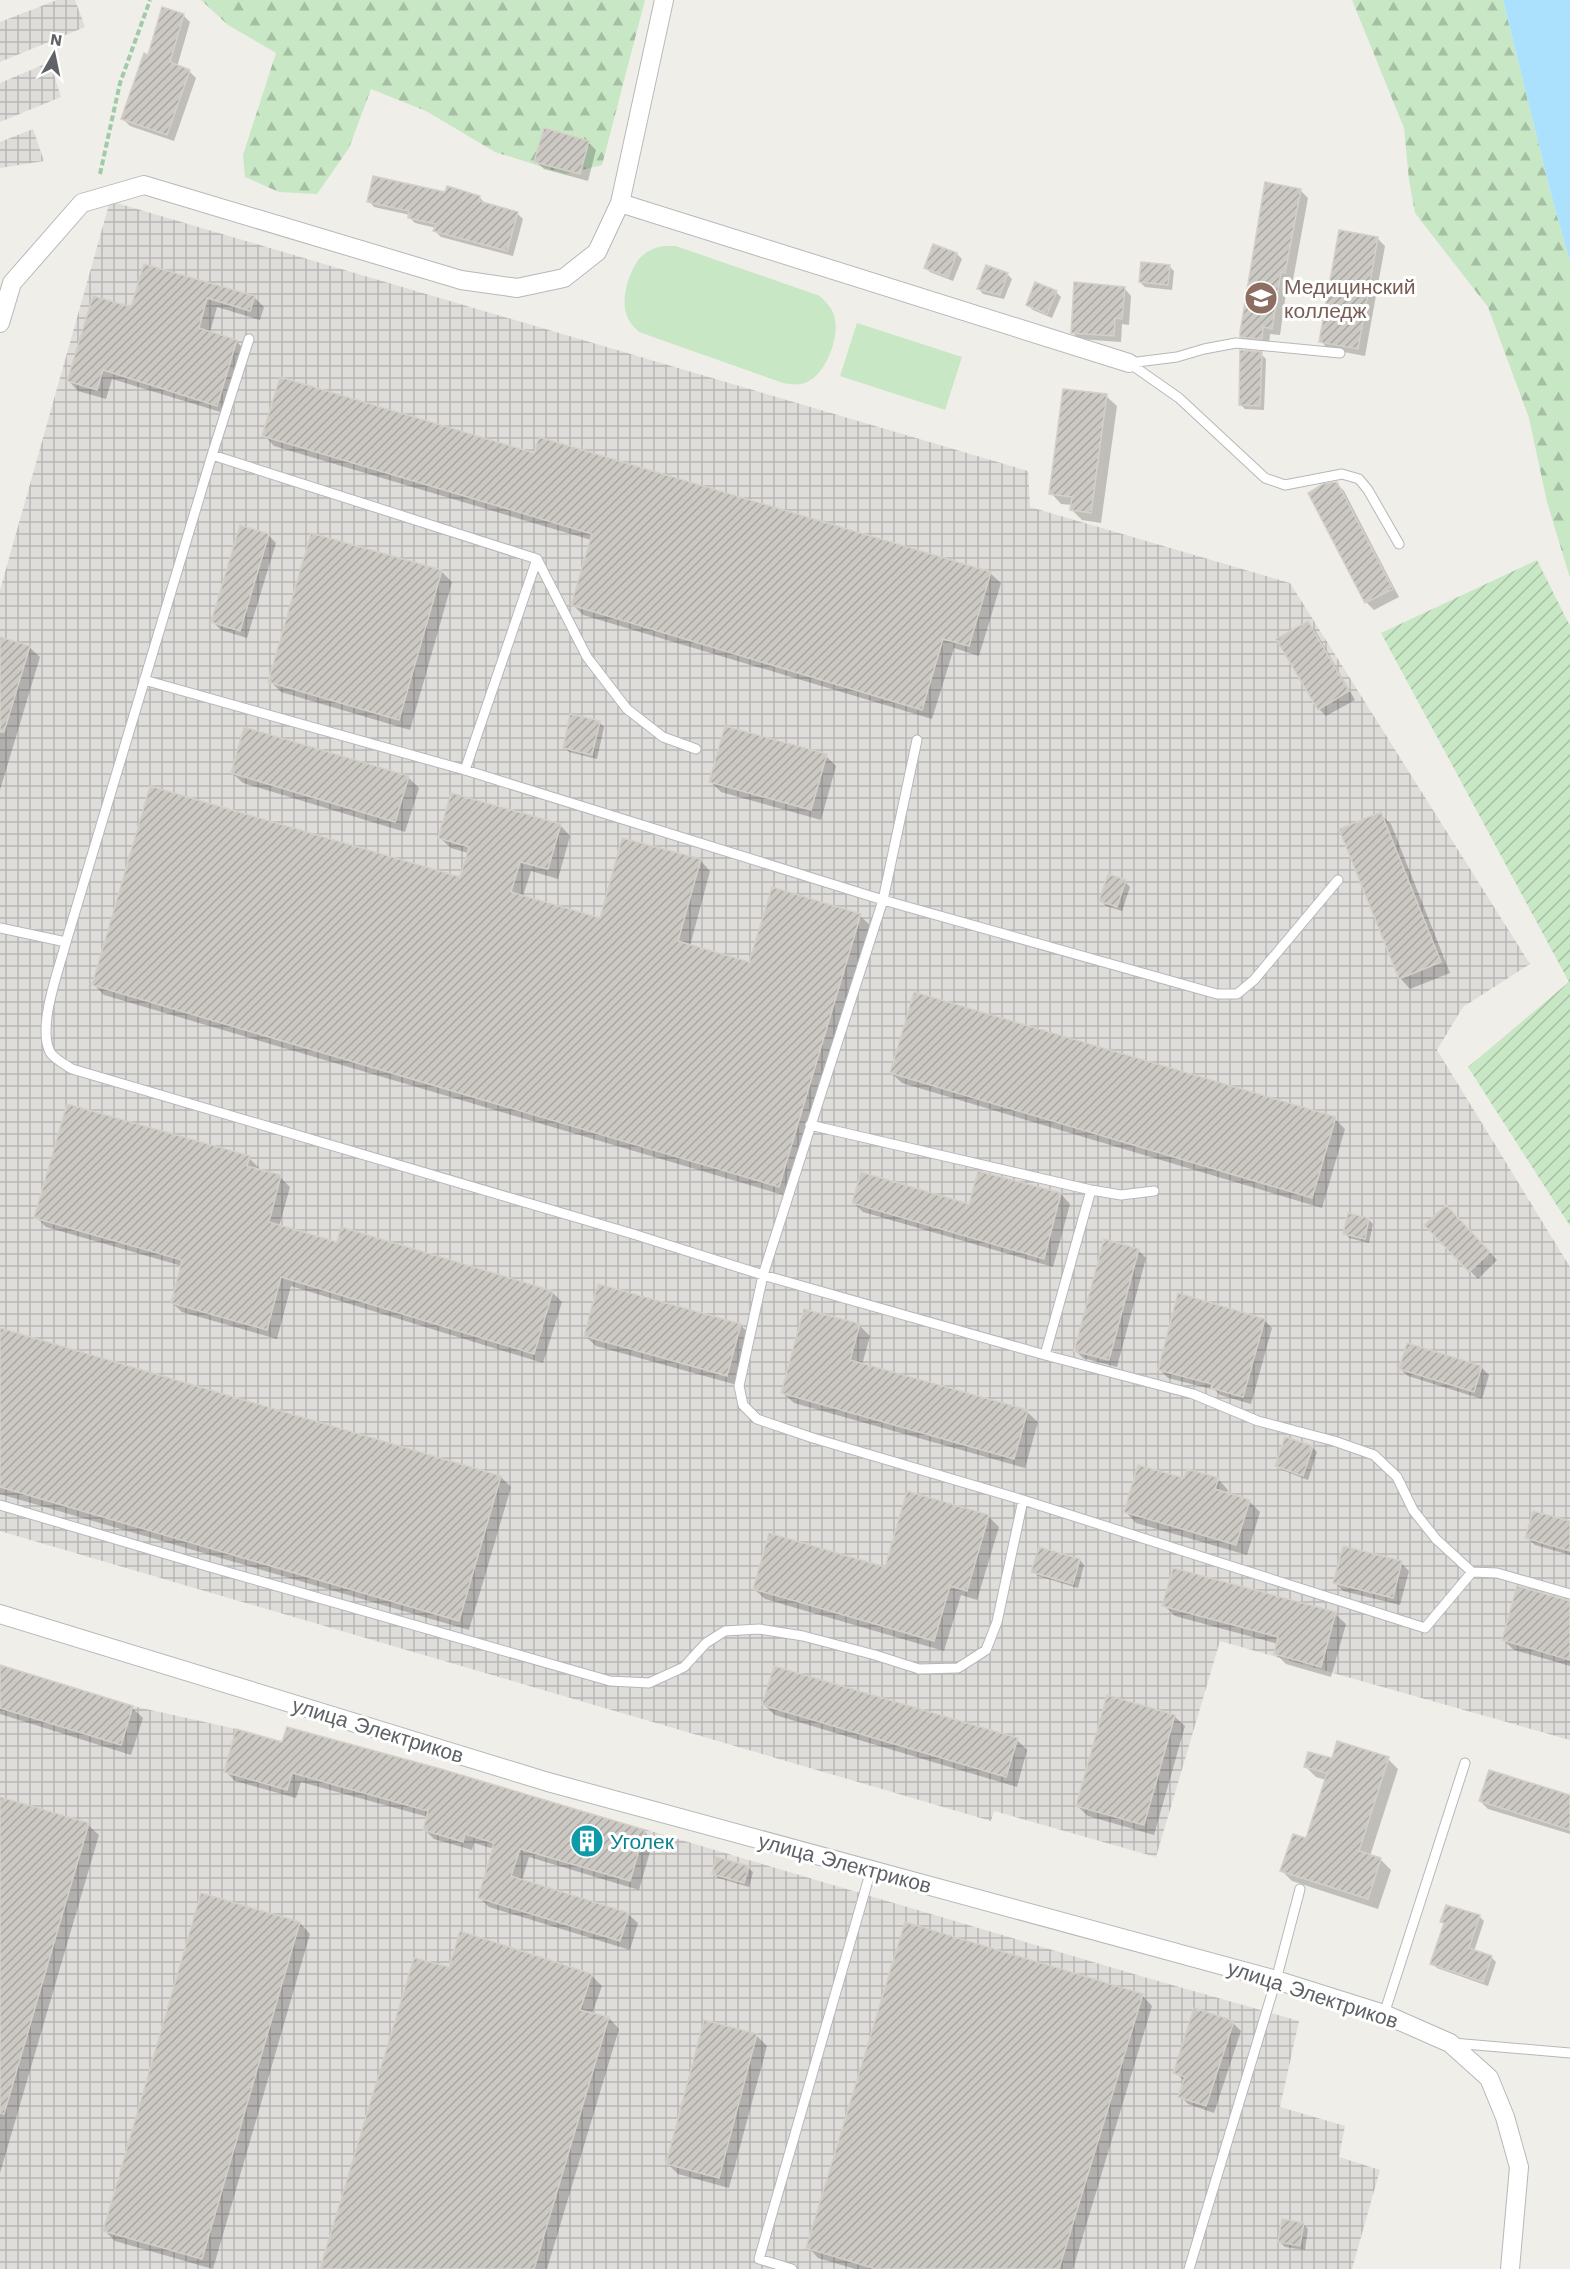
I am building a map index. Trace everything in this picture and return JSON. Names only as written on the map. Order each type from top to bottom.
[{"type":"street","points":[[0,323],[12,283],[82,203],[144,185],[460,280],[517,288],[564,278],[597,252],[620,203],[664,0]]},
{"type":"street","points":[[620,203],[1129,363]]},
{"type":"street","name":"улица Электриков","points":[[0,1614],[548,1782],[1276,1980],[1384,2014],[1450,2043],[1488,2078],[1505,2117],[1520,2167],[1510,2269]]},
{"type":"lane","points":[[249,339],[66,942],[48,1011],[45,1037],[51,1055],[72,1069],[633,1234],[763,1275],[1045,1355],[1193,1394],[1258,1421],[1334,1441],[1374,1455],[1397,1477],[1413,1510],[1436,1539],[1472,1572],[1497,1573],[1570,1594]]},
{"type":"lane","points":[[1129,363],[1177,357],[1236,343],[1340,353]]},
{"type":"lane","points":[[1129,363],[1179,398],[1265,478],[1285,485],[1342,474],[1359,479],[1400,544]]},
{"type":"lane","points":[[212,455],[537,559],[587,657],[627,709],[663,737],[696,748]]},
{"type":"lane","points":[[465,770],[537,559]]},
{"type":"lane","points":[[144,680],[465,770],[883,900],[1217,994],[1237,994],[1254,980],[1338,880]]},
{"type":"lane","points":[[917,740],[883,900],[763,1275],[739,1386],[743,1405],[757,1419],[813,1438],[1023,1500],[1425,1628],[1472,1572]]},
{"type":"lane","points":[[0,928],[66,942]]},
{"type":"lane","points":[[810,1125],[1091,1190],[1121,1195],[1155,1191]]},
{"type":"lane","points":[[1045,1355],[1091,1190]]},
{"type":"lane","points":[[0,1504],[203,1565],[610,1681],[649,1683],[684,1667],[706,1643],[725,1631],[737,1630],[759,1629],[803,1636],[919,1669],[958,1668],[986,1650],[997,1622],[1023,1500]]},
{"type":"lane","points":[[1384,2014],[1465,1763]]},
{"type":"lane","points":[[755,2269],[872,1870]]},
{"type":"lane","points":[[1189,2269],[1276,1980],[1300,1889]]},
{"type":"lane","points":[[1450,2043],[1570,2053]]},
{"type":"lane","points":[[759,2259],[792,2269]]},
{"type":"path","points":[[100,174],[120,83],[150,0]]},
{"type":"shaded area","points":[[57,0],[75,0],[85,27],[0,62],[0,22]]},
{"type":"shaded area","points":[[50,62],[61,97],[0,122],[0,83]]},
{"type":"shaded area","points":[[33,129],[44,161],[0,168],[0,142]]},
{"type":"shaded area","points":[[110,201],[1028,471],[1030,507],[1290,583],[1530,964],[1463,1007],[1437,1050],[1570,1267],[1570,1740],[1220,1641],[1156,1857],[994,1811],[991,1821],[0,1531],[0,590]]},
{"type":"shaded area","points":[[0,1665],[133,1706],[236,1729],[282,1742],[287,1727],[441,1769],[1299,2021],[1280,2107],[1345,2126],[1339,2157],[1380,2170],[1352,2269],[0,2269]]},
{"type":"green space","points":[[201,0],[645,0],[602,165],[565,174],[495,152],[426,111],[371,89],[349,148],[317,194],[279,192],[245,177],[243,155],[276,53],[228,25]]},
{"type":"green space","points":[[1352,0],[1503,0],[1570,262],[1570,578],[1547,502],[1529,418],[1488,307],[1415,213],[1404,128]]},
{"type":"green space","points":[[663,246],[676,246],[820,296],[833,313],[836,328],[833,346],[820,372],[804,383],[783,383],[639,332],[629,321],[626,313],[625,299],[628,283],[634,267],[642,256]]},
{"type":"green space","points":[[857,323],[962,357],[945,410],[840,376]]},
{"type":"green space","points":[[1537,560],[1570,626],[1570,1226],[1468,1067],[1569,982],[1381,633]]},
{"type":"water","points":[[1503,0],[1570,0],[1570,262],[1551,194]]},
{"type":"building","points":[[162,7],[184,14],[170,62],[190,70],[167,135],[121,119],[144,53],[148,55]]},
{"type":"building","points":[[544,128],[589,141],[580,174],[534,162]]},
{"type":"building","points":[[373,176],[445,192],[447,186],[480,196],[479,201],[518,212],[507,251],[433,231],[436,224],[408,218],[409,211],[367,202]]},
{"type":"building","points":[[1265,182],[1301,189],[1285,273],[1281,272],[1272,329],[1263,327],[1262,339],[1240,337],[1240,332]]},
{"type":"building","points":[[1339,230],[1378,237],[1358,349],[1319,342]]},
{"type":"building","points":[[933,244],[957,253],[948,277],[924,268]]},
{"type":"building","points":[[1141,262],[1170,265],[1168,285],[1139,282]]},
{"type":"building","points":[[144,264],[255,296],[250,311],[207,298],[199,328],[237,340],[217,406],[103,370],[97,390],[67,381],[93,296],[131,307]]},
{"type":"building","points":[[986,265],[1008,273],[1000,295],[977,289]]},
{"type":"building","points":[[1035,282],[1057,291],[1047,314],[1026,305]]},
{"type":"building","points":[[1074,282],[1125,287],[1122,319],[1115,318],[1114,336],[1071,333]]},
{"type":"building","points":[[1240,350],[1262,352],[1260,406],[1239,405]]},
{"type":"building","points":[[280,377],[534,453],[539,437],[991,572],[969,646],[943,639],[922,710],[571,605],[592,534],[262,436]]},
{"type":"building","points":[[1063,389],[1107,394],[1091,513],[1070,510],[1072,497],[1049,494]]},
{"type":"building","points":[[1337,482],[1393,589],[1365,603],[1308,493],[1323,484]]},
{"type":"building","points":[[240,525],[269,534],[240,631],[211,622]]},
{"type":"building","points":[[311,533],[442,570],[399,720],[268,682]]},
{"type":"building","points":[[1308,621],[1349,691],[1318,710],[1276,639]]},
{"type":"building","points":[[0,637],[30,646],[4,732],[0,732]]},
{"type":"building","points":[[570,714],[600,721],[592,755],[563,748]]},
{"type":"building","points":[[725,726],[827,754],[811,810],[709,782]]},
{"type":"building","points":[[244,727],[409,776],[395,822],[231,773]]},
{"type":"building","points":[[150,786],[460,877],[469,847],[438,838],[451,793],[561,824],[548,869],[520,862],[511,892],[600,918],[622,838],[701,859],[678,941],[749,962],[772,887],[861,914],[779,1187],[92,985]]},
{"type":"building","points":[[1381,812],[1441,962],[1399,979],[1339,829]]},
{"type":"building","points":[[1108,874],[1126,880],[1117,907],[1099,901]]},
{"type":"building","points":[[914,992],[1336,1117],[1312,1198],[890,1073]]},
{"type":"building","points":[[67,1104],[250,1156],[247,1166],[281,1175],[269,1222],[337,1242],[341,1227],[553,1291],[534,1354],[281,1277],[267,1330],[171,1303],[182,1260],[34,1218]]},
{"type":"building","points":[[978,1171],[1061,1193],[1044,1259],[852,1203],[861,1172],[969,1204]]},
{"type":"building","points":[[1446,1205],[1490,1252],[1469,1272],[1424,1225]]},
{"type":"building","points":[[1348,1213],[1369,1218],[1365,1239],[1343,1234]]},
{"type":"building","points":[[1104,1239],[1139,1249],[1109,1360],[1074,1351]]},
{"type":"building","points":[[598,1284],[741,1324],[727,1376],[584,1336]]},
{"type":"building","points":[[1178,1293],[1265,1319],[1243,1397],[1211,1388],[1212,1384],[1158,1370]]},
{"type":"building","points":[[804,1309],[860,1324],[850,1360],[1028,1410],[1014,1459],[781,1393]]},
{"type":"building","points":[[0,1328],[501,1476],[459,1621],[0,1487]]},
{"type":"building","points":[[1407,1343],[1482,1366],[1474,1392],[1399,1369]]},
{"type":"building","points":[[1285,1437],[1313,1446],[1303,1476],[1275,1466]]},
{"type":"building","points":[[1138,1465],[1184,1478],[1187,1469],[1219,1478],[1215,1489],[1250,1500],[1236,1545],[1124,1512]]},
{"type":"building","points":[[907,1491],[989,1515],[967,1591],[950,1586],[934,1641],[753,1589],[769,1533],[885,1567]]},
{"type":"building","points":[[1533,1511],[1570,1521],[1570,1551],[1525,1538]]},
{"type":"building","points":[[1343,1546],[1402,1561],[1393,1598],[1333,1583]]},
{"type":"building","points":[[1039,1547],[1080,1559],[1073,1584],[1031,1572]]},
{"type":"building","points":[[1173,1568],[1336,1612],[1321,1667],[1274,1654],[1278,1637],[1162,1606]]},
{"type":"building","points":[[1517,1586],[1570,1601],[1570,1660],[1502,1640]]},
{"type":"building","points":[[0,1665],[133,1706],[121,1745],[0,1708]]},
{"type":"building","points":[[774,1666],[1018,1738],[1006,1777],[762,1705]]},
{"type":"building","points":[[1107,1695],[1175,1715],[1144,1825],[1076,1806]]},
{"type":"building","points":[[287,1727],[441,1769],[645,1830],[630,1881],[520,1849],[511,1876],[629,1913],[620,1941],[478,1898],[494,1843],[465,1834],[463,1842],[423,1830],[428,1811],[292,1773],[287,1790],[224,1772],[236,1729],[282,1742]]},
{"type":"building","points":[[1337,1741],[1389,1757],[1359,1851],[1381,1858],[1368,1899],[1280,1871],[1293,1834],[1306,1838],[1327,1773],[1304,1767],[1308,1752],[1332,1758]]},
{"type":"building","points":[[1489,1770],[1570,1795],[1570,1830],[1479,1801]]},
{"type":"building","points":[[0,1797],[89,1823],[4,2114],[0,2113]]},
{"type":"building","points":[[716,1857],[749,1866],[744,1883],[712,1874]]},
{"type":"building","points":[[201,1893],[300,1922],[202,2259],[103,2231]]},
{"type":"building","points":[[1446,1905],[1480,1915],[1469,1948],[1492,1956],[1483,1982],[1430,1964],[1444,1923],[1440,1922]]},
{"type":"building","points":[[905,1922],[1143,1994],[1059,2269],[876,2269],[806,2248]]},
{"type":"building","points":[[460,1931],[592,1974],[580,2010],[609,2017],[534,2269],[320,2269],[414,1958],[449,1967]]},
{"type":"building","points":[[1194,2008],[1234,2021],[1206,2106],[1178,2097],[1185,2077],[1173,2073]]},
{"type":"building","points":[[704,2020],[757,2034],[719,2178],[666,2164]]},
{"type":"building","points":[[1282,2219],[1304,2223],[1300,2246],[1278,2242]]},
{"type":"place","name":"Медицинский колледж","points":[[1261,298]]},
{"type":"place","name":"Уголек","points":[[587,1841]]}]
